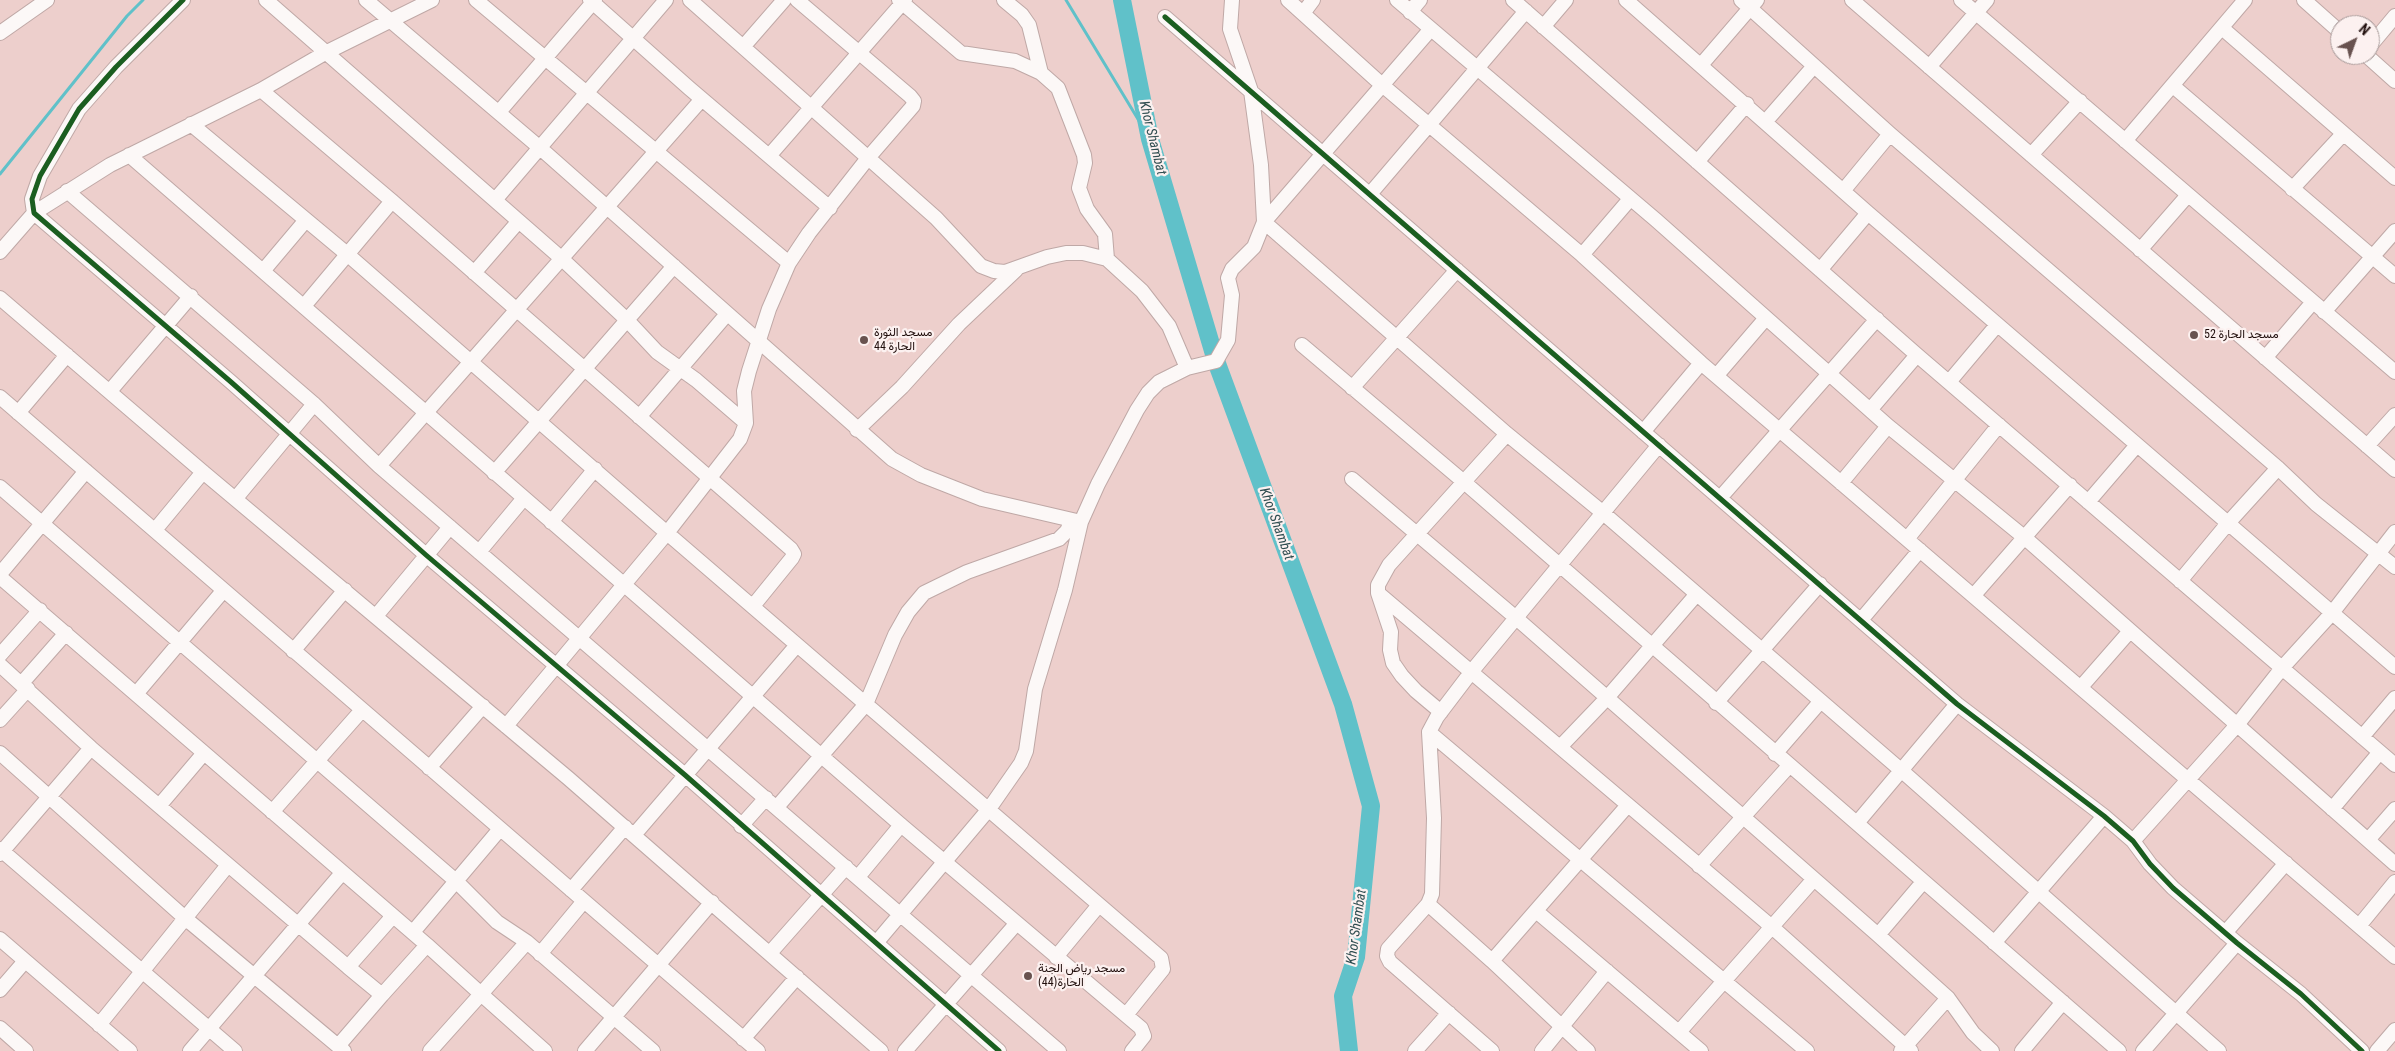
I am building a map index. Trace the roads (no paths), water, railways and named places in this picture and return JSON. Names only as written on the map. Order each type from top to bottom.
[{"type":"street","points":[[0,32],[46,0]]},
{"type":"street","points":[[183,0],[116,67],[79,110],[40,176],[32,199],[34,213],[289,433],[426,555],[685,775],[999,1051]]},
{"type":"street","points":[[266,0],[324,53],[561,258],[658,352],[746,423]]},
{"type":"street","points":[[366,0],[607,206],[726,314],[892,459],[950,487],[982,499],[1076,521]]},
{"type":"street","points":[[0,252],[34,213],[67,191],[129,155],[261,90],[324,53],[432,0]]},
{"type":"street","points":[[476,0],[789,264]]},
{"type":"street","points":[[495,200],[666,0]]},
{"type":"street","points":[[690,0],[936,218],[981,266],[994,271],[1016,270],[1047,257],[1066,253],[1083,253],[1106,259],[1142,291],[1169,326],[1187,368]]},
{"type":"street","points":[[743,47],[784,0]]},
{"type":"street","points":[[506,726],[667,533],[740,439],[746,423],[744,391],[769,309],[789,264],[868,158],[913,106],[914,101],[798,0]]},
{"type":"street","points":[[1004,0],[1022,15],[1029,25],[1041,73]]},
{"type":"street","points":[[1232,0],[1230,29],[1251,91],[1261,165],[1264,222],[1507,434],[1602,512],[1902,771],[2219,1051]]},
{"type":"street","points":[[1288,0],[1304,12],[1381,84],[1582,255],[1701,363],[2395,957]]},
{"type":"street","points":[[1304,12],[1313,0]]},
{"type":"street","points":[[1397,0],[1630,199],[1888,426],[2024,538],[2395,864]]},
{"type":"street","points":[[1410,12],[1420,0]]},
{"type":"street","points":[[1512,0],[1917,355],[2395,765]]},
{"type":"street","points":[[1543,27],[1566,0]]},
{"type":"street","points":[[1626,0],[1997,325],[2395,667]]},
{"type":"street","points":[[1852,0],[2395,470]]},
{"type":"street","points":[[1960,0],[2395,372]]},
{"type":"street","points":[[1928,67],[1987,0]]},
{"type":"street","points":[[2125,141],[2245,0]]},
{"type":"street","points":[[2304,0],[2330,23]]},
{"type":"street","points":[[499,112],[593,1],[702,99],[830,208]]},
{"type":"street","points":[[769,156],[902,1],[961,53],[1015,61],[1041,73],[1058,88],[1080,142],[1085,163],[1079,188],[1087,208],[1104,234],[1106,259]]},
{"type":"street","points":[[1701,65],[1749,3],[1814,66],[1890,134],[2278,468],[2316,504],[2395,567]]},
{"type":"street","points":[[1370,194],[1526,11]]},
{"type":"street","points":[[2380,34],[2395,16]]},
{"type":"street","points":[[1165,17],[1957,704],[2104,816],[2133,841],[2150,864],[2173,888],[2237,943],[2301,994],[2362,1051]]},
{"type":"street","points":[[2222,28],[2395,178]]},
{"type":"street","points":[[777,807],[866,704],[895,635],[908,612],[924,594],[967,572],[1059,539],[1076,521],[1148,393],[1159,382],[1187,368],[1216,361],[1228,340],[1232,295],[1228,278],[1232,268],[1254,247],[1264,222],[1381,84],[1430,30]]},
{"type":"street","points":[[2377,65],[2395,81]]},
{"type":"street","points":[[1766,121],[1814,66]]},
{"type":"street","points":[[2172,86],[2395,276]]},
{"type":"street","points":[[261,90],[392,201],[583,369],[711,477],[790,549],[794,554],[753,606]]},
{"type":"street","points":[[379,466],[702,99]]},
{"type":"street","points":[[2031,155],[2080,102]]},
{"type":"street","points":[[1697,162],[1746,104]]},
{"type":"street","points":[[191,124],[347,254],[667,533],[1161,958],[1164,964],[1163,969],[1126,1015]]},
{"type":"street","points":[[1843,191],[1890,134]]},
{"type":"street","points":[[2292,189],[2343,134]]},
{"type":"street","points":[[129,155],[901,826],[1141,1028],[1144,1036],[1132,1051]]},
{"type":"street","points":[[67,191],[314,404],[379,466],[1059,1051]]},
{"type":"street","points":[[2140,250],[2188,195]]},
{"type":"street","points":[[1582,255],[1630,199]]},
{"type":"street","points":[[304,306],[392,201]]},
{"type":"street","points":[[1820,270],[1868,213]]},
{"type":"street","points":[[263,271],[306,220]]},
{"type":"street","points":[[474,273],[518,222]]},
{"type":"street","points":[[2324,312],[2395,231]]},
{"type":"street","points":[[494,473],[674,266]]},
{"type":"street","points":[[857,430],[902,387],[959,324],[1016,270]]},
{"type":"street","points":[[1352,388],[1457,270]]},
{"type":"street","points":[[110,391],[191,296]]},
{"type":"street","points":[[0,298],[203,472],[630,831],[881,1051]]},
{"type":"street","points":[[2265,358],[2313,302]]},
{"type":"street","points":[[640,418],[726,314]]},
{"type":"street","points":[[1717,375],[1766,318]]},
{"type":"street","points":[[1720,498],[1876,319]]},
{"type":"street","points":[[1949,382],[1997,325]]},
{"type":"street","points":[[1302,345],[1464,482],[1716,703],[2119,1051]]},
{"type":"street","points":[[18,413],[67,355]]},
{"type":"street","points":[[1870,410],[1917,355]]},
{"type":"street","points":[[1643,432],[1701,363]]},
{"type":"street","points":[[0,397],[758,1051]]},
{"type":"street","points":[[236,498],[314,404]]},
{"type":"street","points":[[2367,446],[2395,415]]},
{"type":"street","points":[[1907,538],[1999,425]]},
{"type":"street","points":[[1841,483],[1888,426]]},
{"type":"street","points":[[1440,712],[1402,676],[1393,663],[1390,650],[1391,632],[1378,593],[1380,578],[1389,565],[1507,434]]},
{"type":"street","points":[[1492,1051],[1390,962],[1387,956],[1388,948],[1392,942],[1428,904],[1433,886],[1434,818],[1429,732],[1440,712],[1472,670],[1659,445]]},
{"type":"street","points":[[2088,502],[2137,445]]},
{"type":"street","points":[[2180,581],[2228,522],[2278,468]]},
{"type":"street","points":[[551,522],[595,469]]},
{"type":"street","points":[[86,471],[0,575],[427,945],[545,1051]]},
{"type":"street","points":[[155,530],[203,472]]},
{"type":"street","points":[[1352,479],[1515,617],[1606,699],[1878,935],[1948,998],[1973,1033],[1992,1051]]},
{"type":"street","points":[[1974,595],[2070,485]]},
{"type":"street","points":[[0,487],[456,881],[496,922],[526,942],[653,1051]]},
{"type":"street","points":[[479,552],[524,498]]},
{"type":"street","points":[[876,943],[989,809],[1021,762],[1026,751],[1035,688],[1065,590],[1076,521]]},
{"type":"street","points":[[376,616],[450,527]]},
{"type":"street","points":[[2133,841],[2189,780],[2237,725],[2282,668],[2332,613],[2395,532]]},
{"type":"street","points":[[1861,620],[1920,550]]},
{"type":"street","points":[[1716,703],[1820,584]]},
{"type":"street","points":[[294,651],[345,590]]},
{"type":"street","points":[[136,694],[223,591]]},
{"type":"street","points":[[1378,593],[1472,670],[1772,927],[1906,1049],[1948,998]]},
{"type":"street","points":[[1561,746],[1606,699],[1696,595]]},
{"type":"street","points":[[0,655],[40,610]]},
{"type":"street","points":[[2081,687],[2130,631]]},
{"type":"street","points":[[0,720],[66,633]]},
{"type":"street","points":[[571,890],[685,775],[797,645]]},
{"type":"street","points":[[0,665],[91,748],[382,996]]},
{"type":"street","points":[[2362,737],[2395,698]]},
{"type":"street","points":[[1775,754],[1820,702]]},
{"type":"street","points":[[1857,823],[1957,704]]},
{"type":"street","points":[[429,768],[483,706]]},
{"type":"street","points":[[272,812],[362,710]]},
{"type":"street","points":[[1429,732],[1581,858],[1807,1051]]},
{"type":"street","points":[[91,748],[1,851],[234,1051]]},
{"type":"street","points":[[2332,809],[2380,752]]},
{"type":"street","points":[[0,753],[185,918],[341,1049],[382,996],[427,945]]},
{"type":"street","points":[[159,806],[204,753]]},
{"type":"street","points":[[1699,866],[1789,766]]},
{"type":"street","points":[[741,826],[766,798]]},
{"type":"street","points":[[1492,961],[1628,805]]},
{"type":"street","points":[[2368,840],[2395,809]]},
{"type":"street","points":[[1994,943],[2104,816]]},
{"type":"street","points":[[858,877],[901,826]]},
{"type":"street","points":[[412,932],[500,829]]},
{"type":"street","points":[[2225,933],[2286,863]]},
{"type":"street","points":[[100,1024],[228,865]]},
{"type":"street","points":[[770,954],[846,867]]},
{"type":"street","points":[[190,1051],[342,873]]},
{"type":"street","points":[[1678,1032],[1814,879]]},
{"type":"street","points":[[1878,935],[1923,882]]},
{"type":"street","points":[[2359,926],[2395,882]]},
{"type":"street","points":[[540,954],[584,902]]},
{"type":"street","points":[[585,1051],[712,902]]},
{"type":"street","points":[[1428,904],[1588,1051]]},
{"type":"street","points":[[1056,957],[1099,905]]},
{"type":"street","points":[[1536,911],[1701,1051]]},
{"type":"street","points":[[348,967],[393,916]]},
{"type":"street","points":[[905,1051],[1016,924]]},
{"type":"street","points":[[0,939],[130,1051]]},
{"type":"street","points":[[430,1051],[526,942]]},
{"type":"street","points":[[2143,1051],[2237,943]]},
{"type":"street","points":[[0,990],[25,961]]},
{"type":"street","points":[[1542,1051],[1607,971]]},
{"type":"street","points":[[743,1039],[797,977]]},
{"type":"street","points":[[2022,1051],[2063,1002]]},
{"type":"street","points":[[1415,1051],[1449,1013]]},
{"type":"street","points":[[0,1028],[26,1051]]},
{"type":"street","points":[[2377,1051],[2395,1030]]},
{"type":"waterway","points":[[0,174],[127,16],[143,0]]},
{"type":"waterway","points":[[1066,0],[1150,139]]},
{"type":"waterway","name":"Khor Shambat","points":[[1122,0],[1150,139],[1216,361],[1343,704],[1371,806],[1356,957],[1343,996],[1349,1051]]},
{"type":"place","name":"مسجد الحارة 52","points":[[2194,335]]},
{"type":"place","name":"مسجد الثورة الحارة 44","points":[[864,340]]},
{"type":"place","name":"مسجد رياض الجنة الحارة(44)","points":[[1028,976]]}]
